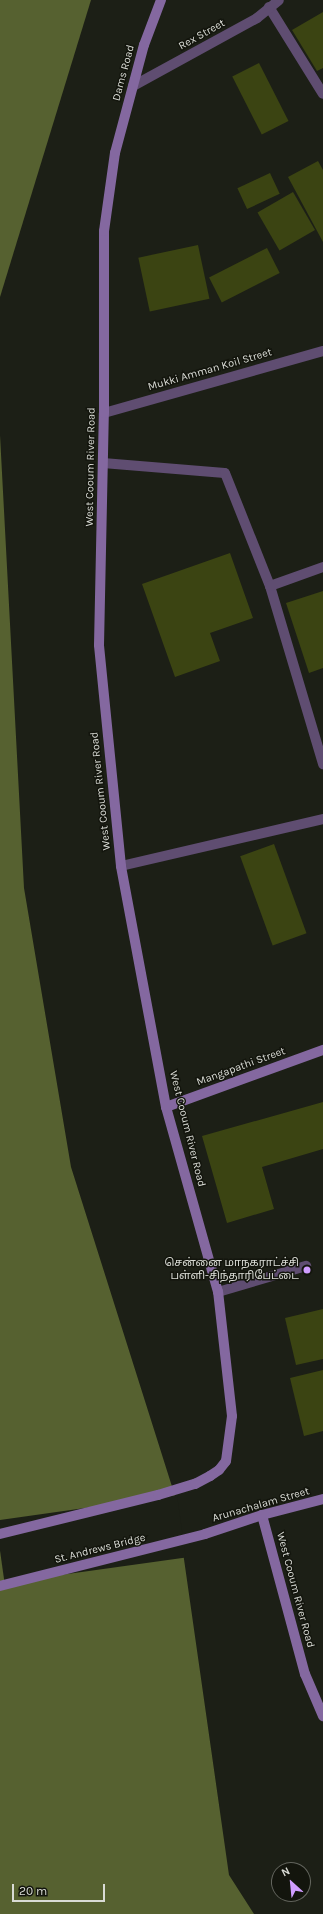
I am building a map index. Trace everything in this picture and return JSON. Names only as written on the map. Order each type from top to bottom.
[{"type":"street","name":"Dams Road","points":[[115,153],[144,45],[160,0]]},
{"type":"street","name":"Rex Street","points":[[133,86],[257,18],[279,0]]},
{"type":"street","points":[[269,7],[323,94]]},
{"type":"street","name":"West Cooum River Road","points":[[0,1534],[158,1495],[194,1484],[219,1470],[226,1461],[232,1416],[218,1292],[166,1107],[121,866],[99,645],[104,413],[104,231],[115,153]]},
{"type":"street","name":"Mukki Amman Koil Street","points":[[104,413],[323,351]]},
{"type":"street","points":[[103,463],[225,473],[270,586],[323,764]]},
{"type":"street","points":[[270,586],[323,567]]},
{"type":"street","points":[[121,866],[323,819]]},
{"type":"street","name":"Mangapathi Street","points":[[166,1107],[323,1050]]},
{"type":"street","points":[[218,1292],[306,1266]]},
{"type":"street","name":"Arunachalam Street","points":[[205,1534],[262,1515],[323,1499]]},
{"type":"street","name":"West Cooum River Road","points":[[262,1515],[305,1674],[323,1716]]},
{"type":"street","name":"St. Andrews Bridge","points":[[0,1586],[205,1534]]},
{"type":"shaded area","points":[[0,0],[91,0],[0,297]]},
{"type":"shaded area","points":[[0,435],[24,888],[71,1167],[175,1496],[229,1875],[254,1914],[0,1914]]},
{"type":"pier","points":[[177,1495],[186,1557],[5,1583],[0,1550],[0,1520]]},
{"type":"building","points":[[323,12],[323,68],[317,71],[292,30]]},
{"type":"building","points":[[259,63],[289,121],[262,135],[232,77]]},
{"type":"building","points":[[318,161],[323,170],[323,242],[288,177]]},
{"type":"building","points":[[270,173],[280,194],[247,209],[237,188]]},
{"type":"building","points":[[293,192],[315,230],[279,251],[257,212]]},
{"type":"building","points":[[198,245],[209,299],[150,311],[138,258]]},
{"type":"building","points":[[267,248],[280,273],[222,302],[209,278]]},
{"type":"building","points":[[230,553],[253,618],[210,633],[220,661],[175,677],[142,584]]},
{"type":"building","points":[[323,591],[323,668],[309,673],[286,603]]},
{"type":"building","points":[[274,844],[306,933],[273,946],[240,856]]},
{"type":"building","points":[[323,1102],[323,1149],[262,1167],[274,1209],[227,1223],[202,1136]]},
{"type":"building","points":[[323,1309],[323,1359],[296,1365],[285,1318]]},
{"type":"building","points":[[323,1370],[323,1431],[304,1436],[290,1378]]},
{"type":"place","name":"சென்னை மாநகராட்ச்சி பள்ளி-சிந்தாரிபேட்டை","points":[[307,1270]]}]
